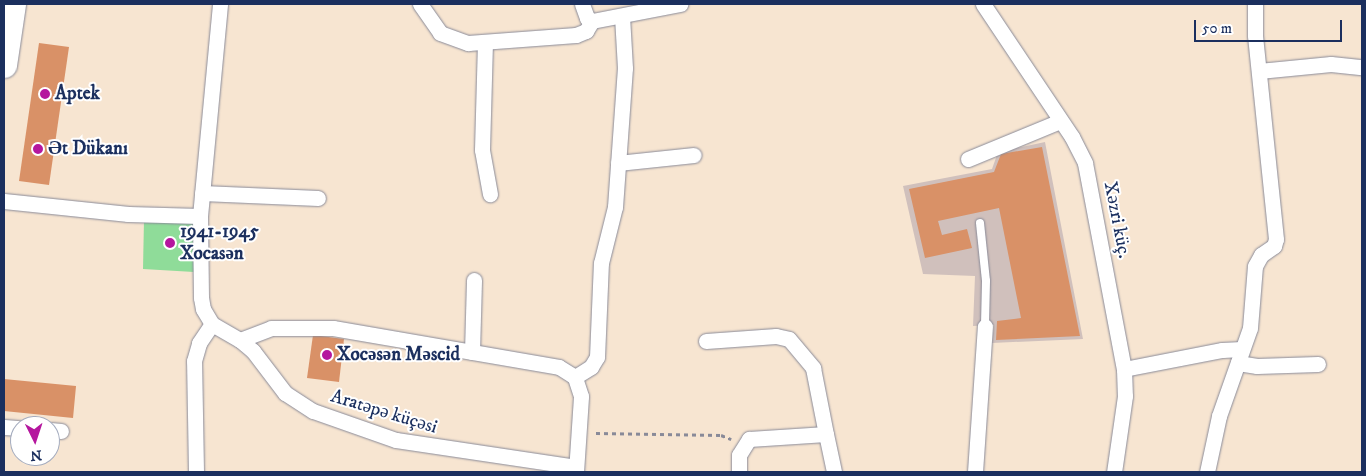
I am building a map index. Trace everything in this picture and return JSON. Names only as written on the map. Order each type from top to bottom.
[{"type":"main road","points":[[4,65],[13,4]]},
{"type":"street","points":[[196,472],[194,361],[199,344],[212,324],[203,309],[200,216],[220,4]]},
{"type":"street","points":[[420,4],[440,33],[468,43],[576,34],[586,31],[592,21]]},
{"type":"street","points":[[582,4],[587,18],[592,21],[680,4]]},
{"type":"street","name":"Xəzri küç.","points":[[983,4],[1060,121],[1085,163],[1124,370],[1125,396],[1114,472]]},
{"type":"street","points":[[1207,472],[1219,416],[1250,328],[1255,266],[1261,255],[1274,246],[1276,239],[1259,71],[1255,4]]},
{"type":"street","points":[[575,377],[592,367],[597,357],[601,263],[615,207],[626,48],[622,16]]},
{"type":"street","points":[[485,42],[482,150],[490,194]]},
{"type":"street","points":[[1259,71],[1331,64],[1362,67]]},
{"type":"street","points":[[968,159],[1060,121]]},
{"type":"street","points":[[618,163],[694,155]]},
{"type":"street","points":[[202,193],[318,198]]},
{"type":"street","points":[[4,201],[128,214],[200,216]]},
{"type":"street","points":[[472,352],[474,280]]},
{"type":"street","name":"Aratəpə küçəsi","points":[[212,324],[240,340],[253,351],[285,393],[313,411],[396,440],[576,470]]},
{"type":"street","points":[[240,340],[271,328],[312,326],[559,367],[575,377],[581,396],[576,470]]},
{"type":"street","points":[[974,472],[985,326]]},
{"type":"street","points":[[706,341],[776,336],[789,339],[813,368],[834,472]]},
{"type":"street","points":[[1124,370],[1222,350],[1240,356],[1257,366],[1318,364]]},
{"type":"street","points":[[739,472],[739,455],[743,444],[760,436],[826,434]]},
{"type":"lane","points":[[980,223],[986,281],[985,326]]},
{"type":"path","points":[[580,433],[721,434],[743,444]]},
{"type":"shaded area","points":[[1045,142],[1083,339],[992,343],[994,325],[973,326],[975,276],[923,274],[903,186],[992,169],[998,152]]},
{"type":"green space","points":[[144,220],[193,222],[194,272],[143,269]]},
{"type":"building","points":[[39,43],[69,47],[49,185],[19,181]]},
{"type":"building","points":[[1042,147],[1080,336],[996,340],[997,321],[1021,318],[999,208],[938,221],[942,235],[967,229],[972,248],[925,258],[909,189],[994,172],[1001,154]]},
{"type":"building","points":[[313,335],[344,339],[339,382],[307,378]]},
{"type":"building","points":[[4,379],[76,386],[73,418],[4,411]]},
{"type":"place","name":"Aptek","points":[[45,94]]},
{"type":"place","name":"Ət Dükanı","points":[[38,149]]},
{"type":"place","name":"1941-1945 Xocasən","points":[[170,243]]},
{"type":"place","name":"Xocəsən Məscid","points":[[327,355]]}]
